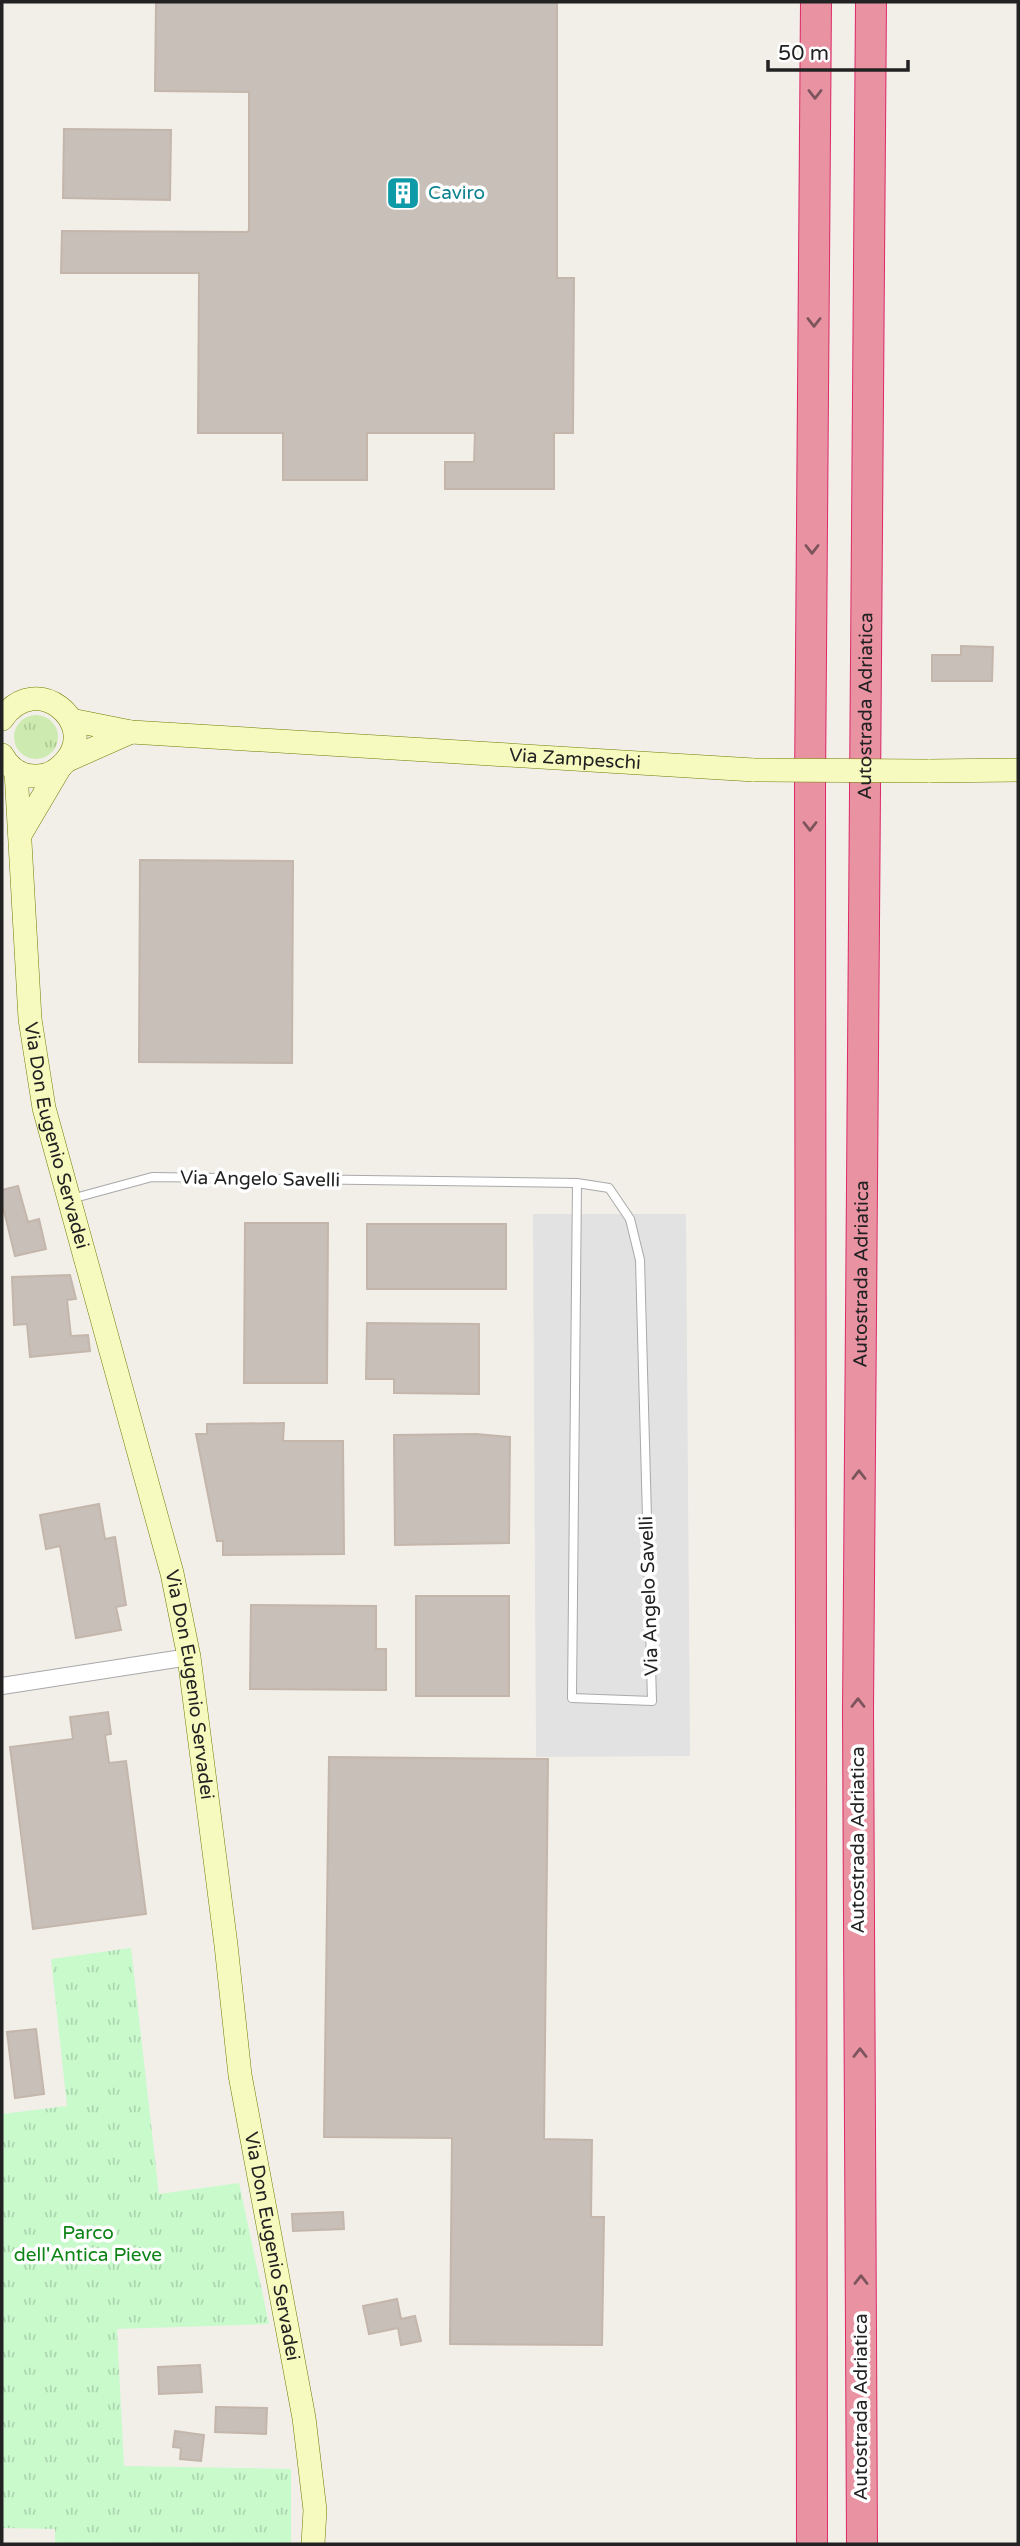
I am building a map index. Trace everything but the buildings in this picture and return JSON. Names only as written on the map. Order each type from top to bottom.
[{"type":"highway","points":[[812,2544],[810,787],[816,2]]},
{"type":"highway","name":"Autostrada Adriatica","points":[[862,2544],[858,1712],[872,2]]},
{"type":"street","points":[[2,719],[18,702],[42,699],[64,710],[71,720],[75,740],[20,835]]},
{"type":"street","name":"Via Zampeschi","points":[[71,720],[131,732],[754,770],[1018,770]]},
{"type":"street","name":"Via Zampeschi","points":[[9,763],[38,776],[131,732]]},
{"type":"street","name":"Via Don Eugenio Servadei","points":[[9,763],[20,835],[30,1019],[44,1108],[172,1573],[189,1657],[240,2075],[306,2430],[315,2510],[313,2544]]},
{"type":"street","points":[[2,1686],[189,1657]]},
{"type":"lane","name":"Via Angelo Savelli","points":[[71,1199],[152,1177],[578,1183],[609,1188],[630,1219],[640,1260],[652,1701],[572,1698],[578,1183]]},
{"type":"green space","points":[[36,715],[45,716],[52,721],[57,728],[57,746],[52,753],[45,758],[36,759],[27,758],[20,753],[15,746],[14,737],[15,728],[20,721],[27,716]]},
{"type":"green space","name":"Parco dell'Antica Pieve","points":[[131,1948],[159,2194],[239,2183],[269,2324],[117,2329],[124,2466],[291,2469],[291,2544],[55,2544],[55,2529],[2,2528],[2,2114],[67,2106],[51,1959]]},
{"type":"shaded area","points":[[533,1214],[686,1214],[690,1756],[536,1757]]},
{"type":"place","name":"Caviro","points":[[403,193]]}]
